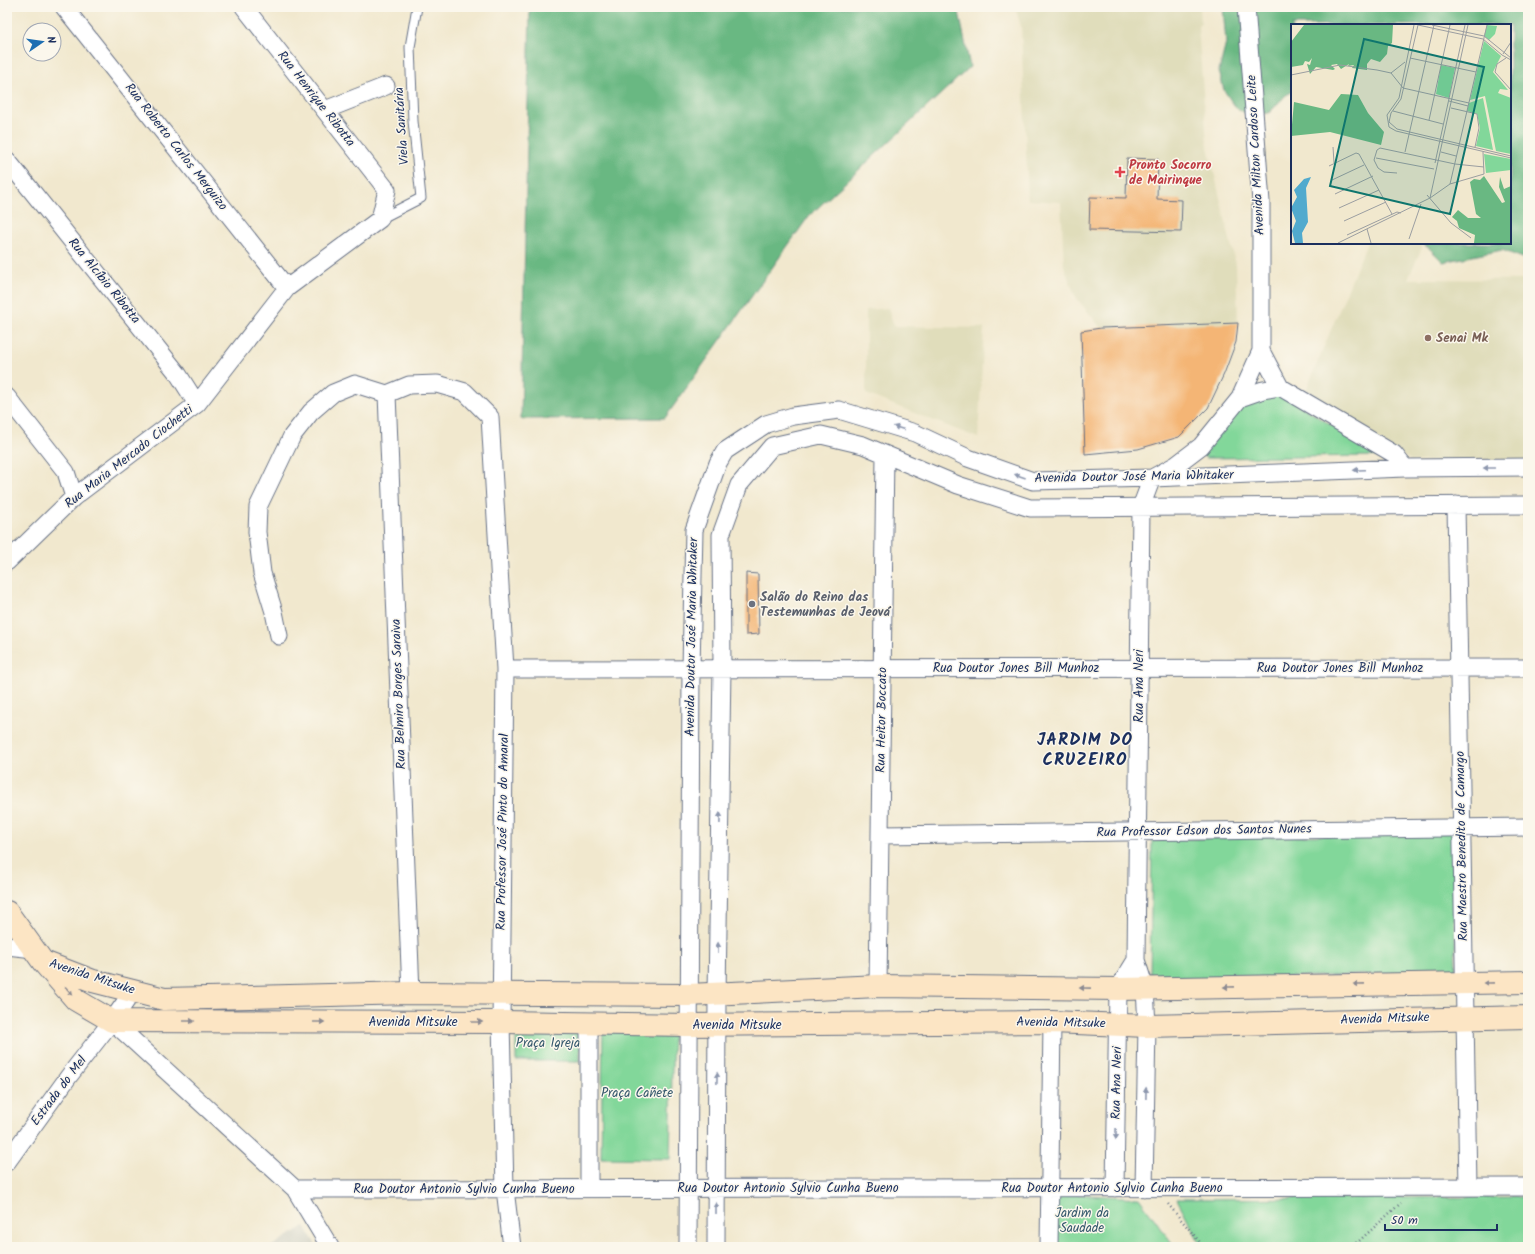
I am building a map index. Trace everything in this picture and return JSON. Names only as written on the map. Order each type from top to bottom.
[{"type":"main road","points":[[7,912],[39,956]]},
{"type":"main road","name":"Avenida Mitsuke","points":[[39,956],[94,981],[164,999],[419,994],[688,995],[878,986],[1118,989],[1528,982]]},
{"type":"main road","name":"Avenida Mitsuke","points":[[39,956],[76,1000],[112,1021],[501,1022],[688,1025],[1052,1022],[1147,1026],[1465,1017],[1528,1017]]},
{"type":"main road","points":[[419,994],[426,1022]]},
{"type":"street","name":"Rua Roberto Carlos Merguizo","points":[[64,7],[287,288]]},
{"type":"street","name":"Rua Henrique Ribotta","points":[[244,7],[387,190],[380,219]]},
{"type":"street","name":"Avenida Milton Cardoso Leite","points":[[1152,478],[1176,465],[1201,446],[1240,398],[1261,351],[1261,202],[1246,7]]},
{"type":"street","points":[[325,110],[386,86]]},
{"type":"street","name":"Rua Alcíbio Ribotta","points":[[7,160],[178,374],[197,404]]},
{"type":"street","name":"Rua Maria Mercado Ciochetti","points":[[7,562],[74,497],[197,404],[287,288],[380,219]]},
{"type":"street","name":"Avenida Milton Cardoso Leite","points":[[1261,351],[1280,386]]},
{"type":"street","points":[[279,636],[274,612],[262,573],[257,532],[258,507],[292,436],[311,412],[333,393],[355,384],[387,394]]},
{"type":"street","name":"Rua Professor José Pinto do Amaral","points":[[387,394],[409,385],[437,384],[464,392],[490,418],[505,669],[501,1022],[505,1189],[512,1247]]},
{"type":"street","points":[[1240,398],[1280,386],[1394,454],[1405,468]]},
{"type":"street","name":"Rua Belmiro Borges Saraiva","points":[[387,394],[419,994]]},
{"type":"street","points":[[7,398],[66,472],[74,497]]},
{"type":"street","name":"Avenida Doutor José Maria Whitaker","points":[[688,1247],[688,995],[691,668],[694,530],[718,463],[725,451],[766,424],[793,416],[839,410],[915,433],[968,458],[1033,481],[1405,468],[1528,467]]},
{"type":"street","name":"Avenida Doutor José Maria Whitaker","points":[[716,1247],[717,994],[722,668],[721,535],[739,485],[772,446],[821,435],[863,445],[958,485],[1030,508],[1528,504]]},
{"type":"street","name":"Rua Heitor Boccato","points":[[878,986],[885,455]]},
{"type":"street","points":[[1141,507],[1152,478]]},
{"type":"street","name":"Rua Maestro Benedito de Camargo","points":[[1456,505],[1468,1187]]},
{"type":"street","name":"Rua Ana Neri","points":[[1141,507],[1139,832],[1136,960],[1145,988],[1150,1188]]},
{"type":"street","name":"Rua Doutor Jones Bill Munhoz","points":[[505,669],[1528,668]]},
{"type":"street","name":"Rua Professor Edson dos Santos Nunes","points":[[880,835],[1528,827]]},
{"type":"street","points":[[7,946],[39,956]]},
{"type":"street","points":[[1118,989],[1136,960]]},
{"type":"street","name":"Rua Ana Neri","points":[[1115,1188],[1118,989]]},
{"type":"street","name":"Estrada do Mel","points":[[7,1162],[133,991]]},
{"type":"street","points":[[112,1021],[295,1189],[330,1247]]},
{"type":"street","points":[[1049,1247],[1052,1022]]},
{"type":"street","points":[[589,1024],[589,1188]]},
{"type":"street","name":"Rua Doutor Antonio Sylvio Cunha Bueno","points":[[295,1189],[1528,1187]]},
{"type":"lane","name":"Viela Sanitária","points":[[380,219],[420,198],[410,47],[417,7]]},
{"type":"path","points":[[1150,1188],[1204,1247]]},
{"type":"path","points":[[1349,1247],[1359,1241],[1404,1200]]},
{"type":"shaded area","name":"Pronto Socorro de Mairinque","points":[[1015,7],[1200,7],[1201,22],[1198,27],[1207,143],[1236,265],[1238,323],[1101,328],[1075,296],[1064,266],[1061,202],[1028,200],[1021,26]]},
{"type":"shaded area","name":"Senai Mk","points":[[1367,244],[1424,244],[1408,279],[1528,280],[1528,461],[1412,461],[1304,395]]},
{"type":"shaded area","points":[[888,308],[894,326],[984,328],[978,438],[866,394],[866,310]]},
{"type":"shaded area","points":[[305,1226],[317,1247],[270,1247]]},
{"type":"green space","points":[[530,7],[958,7],[970,67],[809,216],[665,418],[521,419]]},
{"type":"green space","points":[[1223,7],[1528,7],[1528,260],[1502,250],[1443,262],[1429,248],[1423,244],[1511,244],[1511,24],[1291,24],[1291,92],[1286,95],[1269,113],[1249,115],[1235,107],[1224,90],[1219,71],[1226,43]]},
{"type":"green space","points":[[1279,392],[1380,456],[1206,458],[1200,453],[1244,404]]},
{"type":"green space","points":[[1452,832],[1456,972],[1150,981],[1152,840]]},
{"type":"green space","name":"Praça Igreja","points":[[516,1025],[580,1025],[580,1061],[516,1061]]},
{"type":"green space","name":"Praça Cañete","points":[[603,1027],[673,1028],[670,1159],[601,1158]]},
{"type":"green space","name":"Jardim da Saudade","points":[[1055,1193],[1139,1198],[1175,1247],[1054,1247]]},
{"type":"green space","points":[[1528,1197],[1528,1247],[1202,1247],[1177,1199]]},
{"type":"building","points":[[1127,158],[1158,159],[1157,199],[1182,200],[1181,232],[1089,230],[1090,197],[1126,198]]},
{"type":"building","points":[[1238,323],[1236,342],[1224,374],[1208,408],[1179,437],[1138,449],[1085,454],[1081,331],[1101,328]]},
{"type":"building","name":"Salão do Reino das Testemunhas de Jeová","points":[[746,573],[758,574],[759,634],[746,635]]},
{"type":"place","name":"Pronto Socorro de Mairinque","points":[[1120,172]]},
{"type":"place","name":"Senai Mk","points":[[1428,338]]},
{"type":"place","name":"Salão do Reino das Testemunhas de Jeová","points":[[752,604]]},
{"type":"district","name":"JARDIM DO CRUZEIRO","points":[[1085,750]]}]
